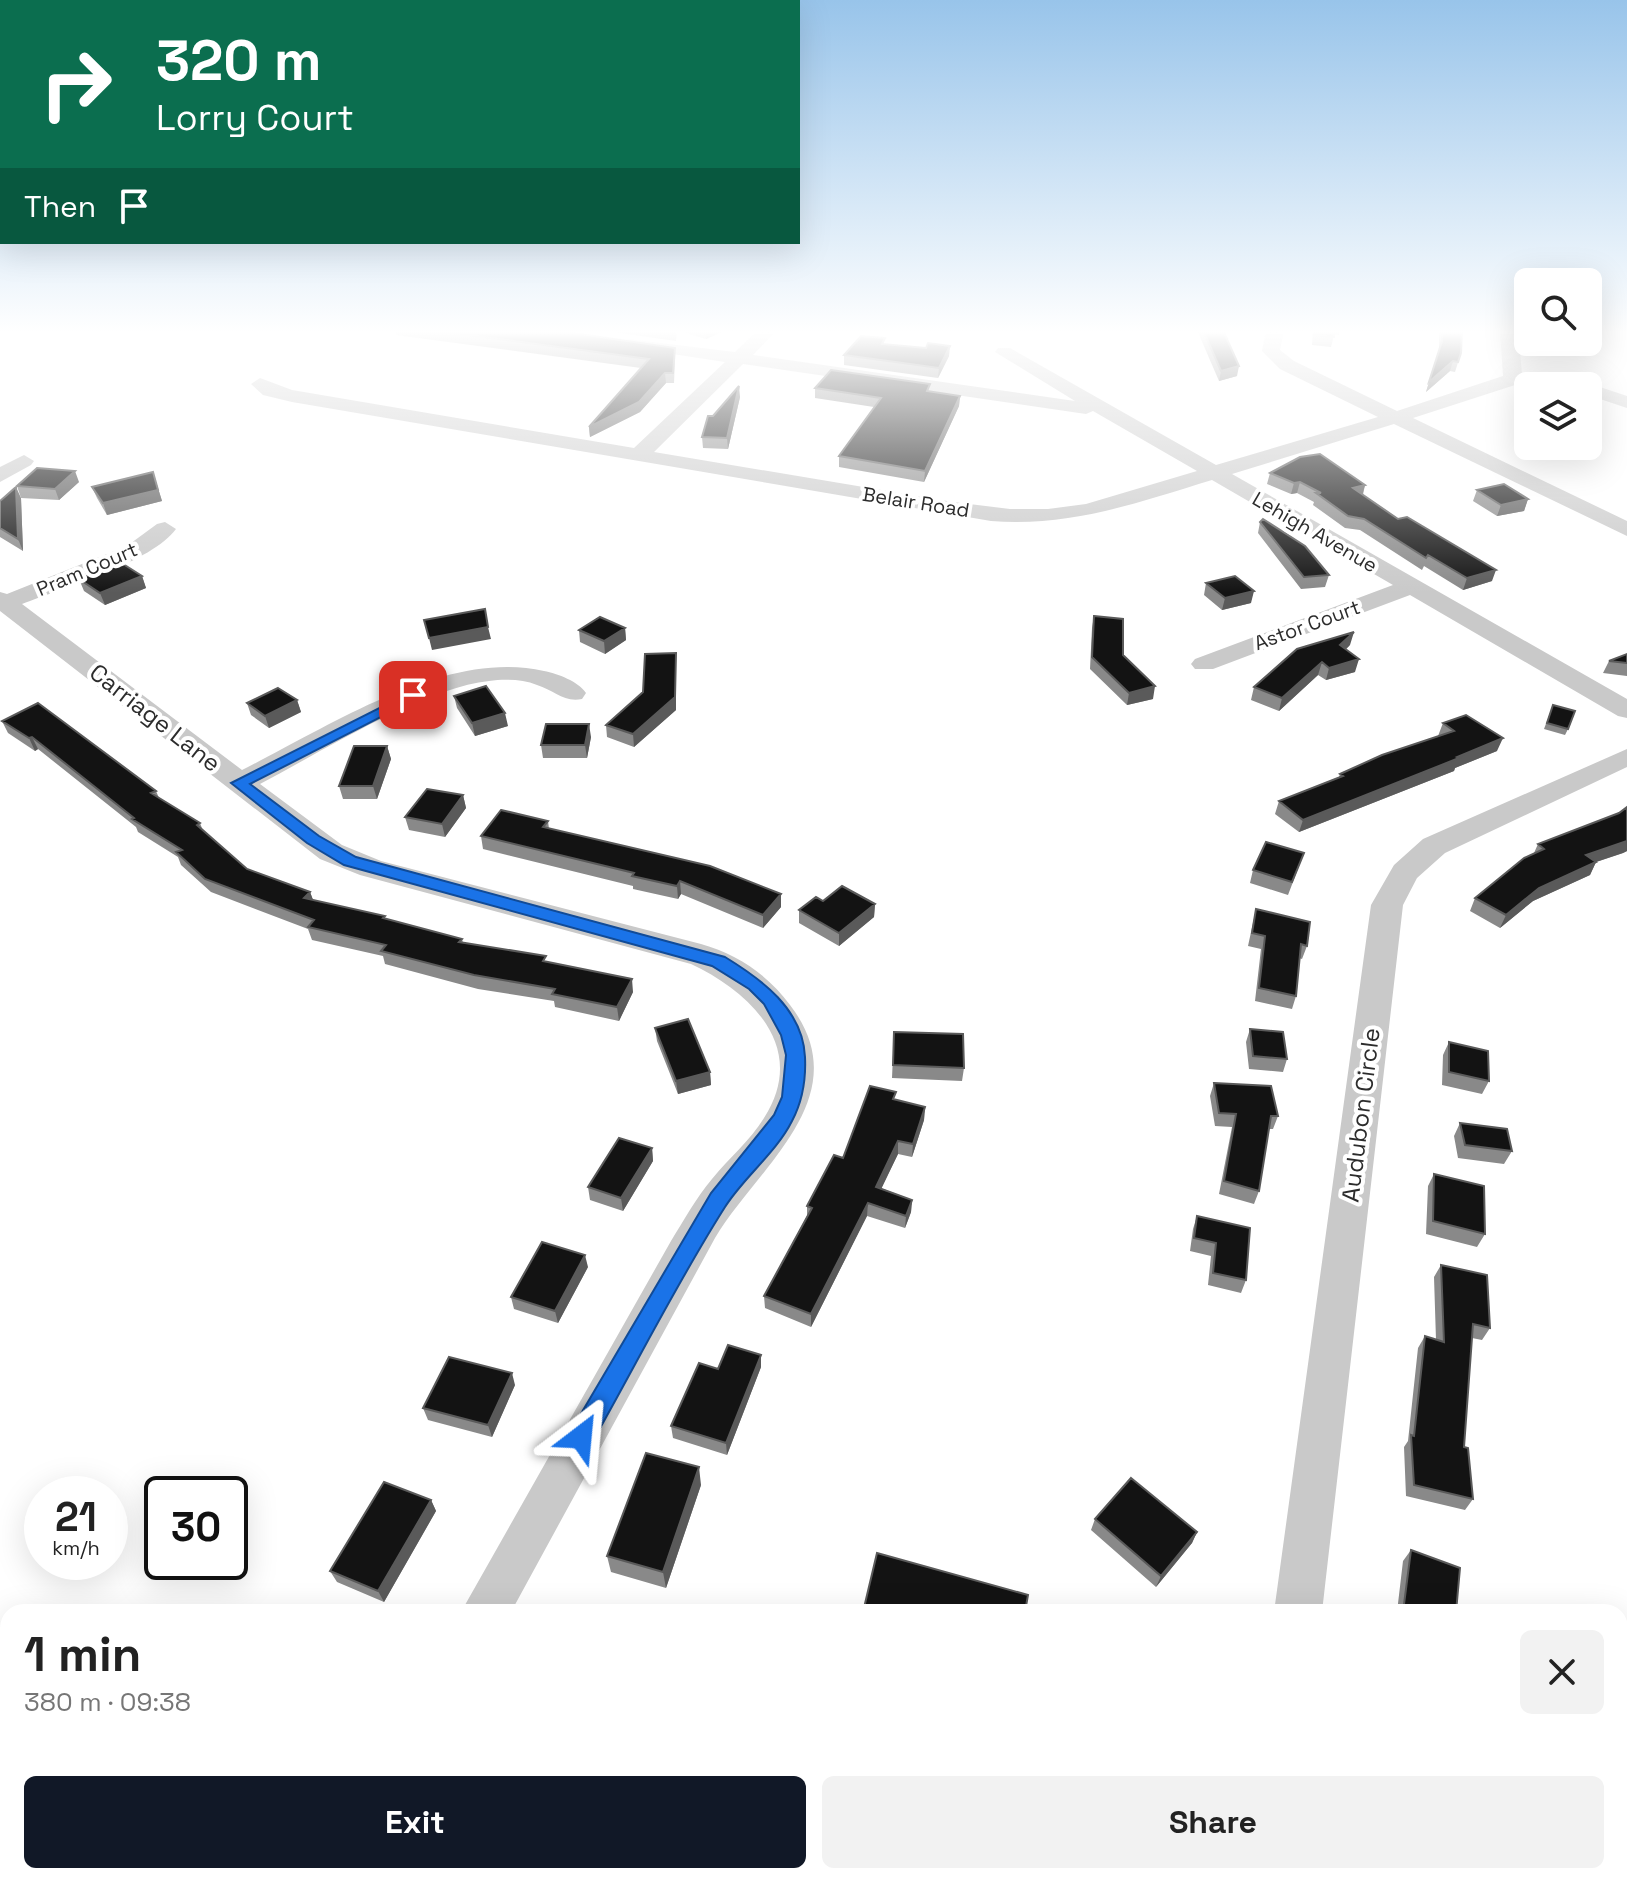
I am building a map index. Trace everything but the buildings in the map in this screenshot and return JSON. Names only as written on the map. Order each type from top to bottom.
[{"type":"street","name":"Belair Road","points":[[418,418],[1008,517],[1089,511],[1397,418]]},
{"type":"street","points":[[638,456],[678,418]]},
{"type":"street","name":"Lehigh Avenue","points":[[1117,418],[1627,710]]},
{"type":"street","points":[[1397,418],[1627,529]]},
{"type":"street","points":[[0,476],[24,461]]},
{"type":"street","name":"Pram Court","points":[[2,601],[135,551],[165,529]]},
{"type":"street","name":"Astor Court","points":[[1204,664],[1411,587]]},
{"type":"street","name":"Carriage Lane","points":[[2,601],[313,840],[350,861],[718,962],[756,985],[771,1000],[791,1035],[796,1076],[783,1119],[718,1199],[685,1253],[489,1604]]},
{"type":"street","points":[[239,783],[413,695],[451,681],[498,673],[531,673],[557,682],[573,693]]},
{"type":"street","name":"Audubon Circle","points":[[1299,1604],[1387,905],[1405,872],[1434,846],[1627,757]]},
{"type":"route","points":[[413,695],[239,783],[313,840],[350,861],[718,962],[738,972],[771,1000],[791,1035],[796,1076],[783,1119],[718,1199],[581,1437]]}]
